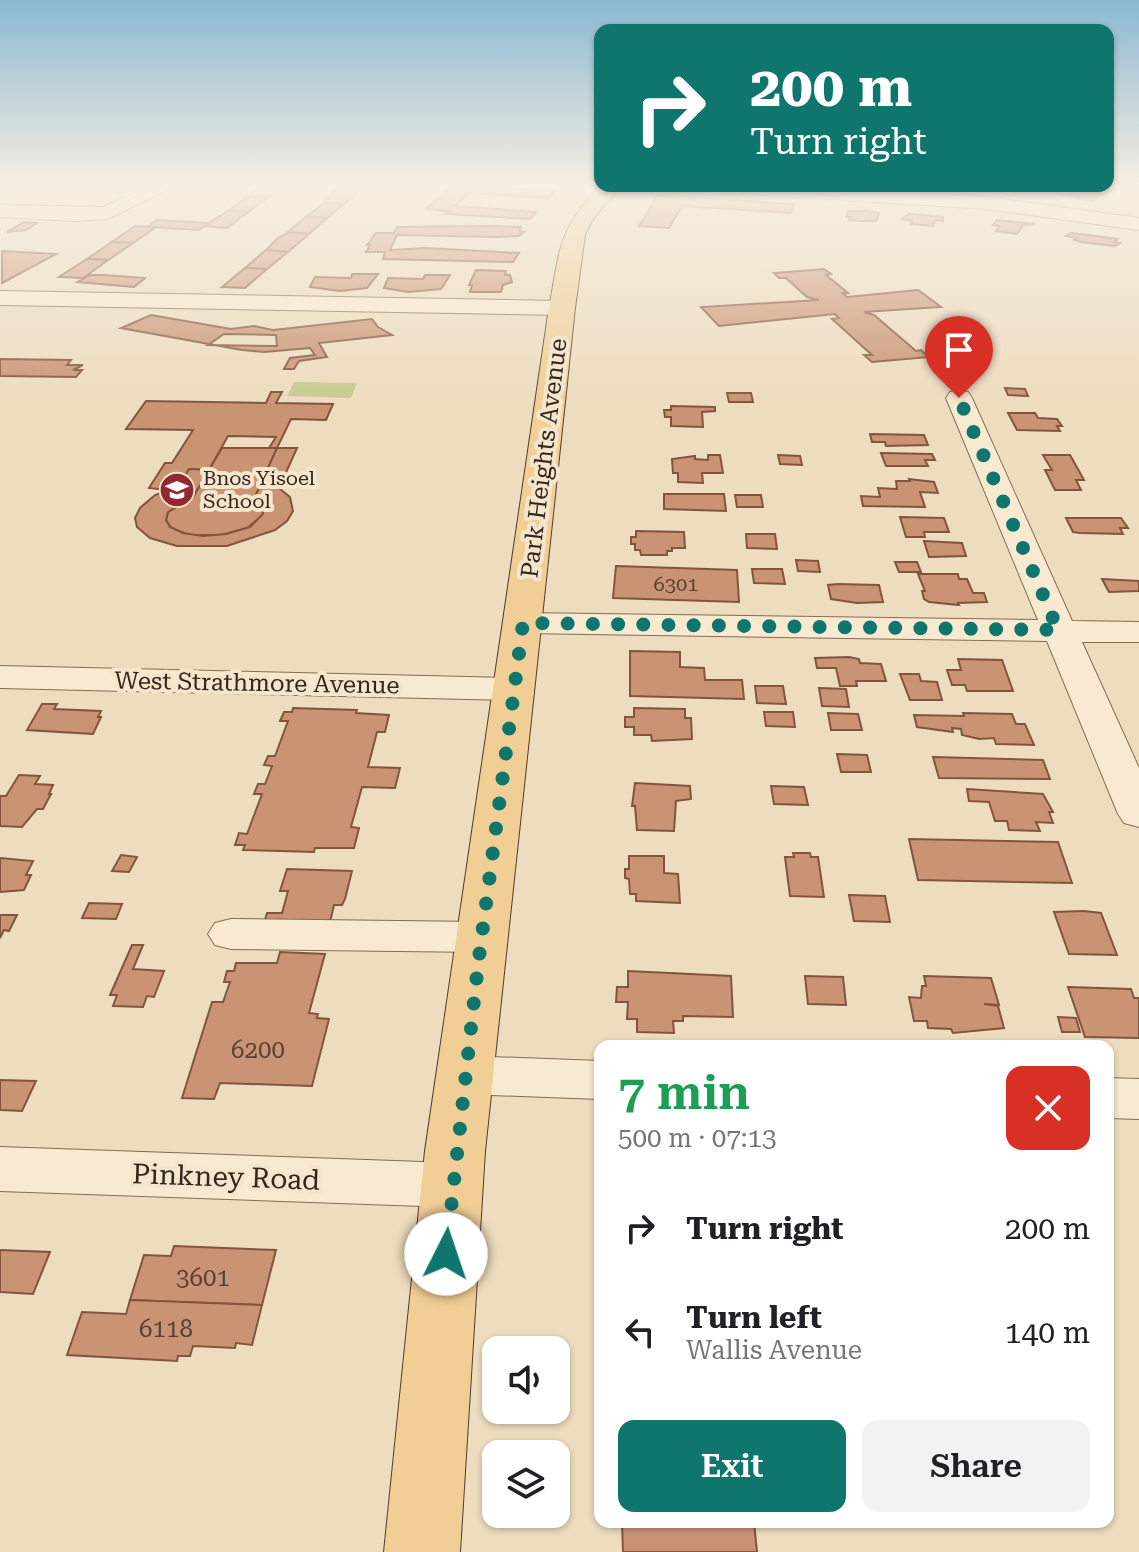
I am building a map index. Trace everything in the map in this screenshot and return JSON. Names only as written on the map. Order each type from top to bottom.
[{"type":"main road","name":"Park Heights Avenue","points":[[422,1552],[451,1185],[570,260]]},
{"type":"street","points":[[0,298],[562,308]]},
{"type":"street","points":[[959,398],[1139,814]]},
{"type":"street","points":[[523,623],[1139,632]]},
{"type":"street","name":"West Strathmore Avenue","points":[[0,677],[513,689]]},
{"type":"street","points":[[231,934],[481,937]]},
{"type":"street","points":[[464,1075],[594,1080]]},
{"type":"street","points":[[1114,1098],[1139,1099]]},
{"type":"street","name":"Pinkney Road","points":[[0,1169],[451,1185]]},
{"type":"green space","points":[[294,382],[357,383],[351,398],[287,396]]},
{"type":"building","points":[[2,260],[44,260],[2,283]]},
{"type":"building","points":[[85,260],[107,260],[83,278],[59,277]]},
{"type":"building","points":[[254,260],[278,260],[267,269],[245,268]]},
{"type":"building","points":[[445,260],[514,260],[513,262]]},
{"type":"building","points":[[245,268],[267,269],[245,288],[222,287]]},
{"type":"building","points":[[824,269],[831,274],[826,275],[848,293],[843,293],[847,297],[918,290],[941,307],[864,312],[874,315],[916,351],[921,350],[929,357],[872,362],[864,355],[872,355],[832,319],[839,318],[835,314],[719,326],[701,307],[819,300],[807,297],[786,278],[779,278],[774,273]]},
{"type":"building","points":[[476,270],[506,271],[505,275],[510,275],[512,282],[503,285],[501,292],[470,292],[472,285],[469,285]]},
{"type":"building","points":[[352,274],[378,274],[367,288],[340,291],[310,287],[315,277],[351,278]]},
{"type":"building","points":[[90,275],[145,278],[134,287],[78,282]]},
{"type":"building","points":[[425,275],[450,275],[441,289],[408,292],[384,288],[388,278],[423,279]]},
{"type":"building","points":[[151,315],[231,329],[254,326],[273,330],[372,319],[378,327],[392,335],[319,343],[327,357],[299,361],[294,369],[284,369],[290,358],[315,355],[310,348],[264,352],[215,345],[277,346],[276,335],[224,334],[209,344],[121,328]]},
{"type":"building","points":[[0,359],[71,360],[67,365],[83,365],[73,370],[82,370],[76,377],[0,376]]},
{"type":"building","points":[[1005,388],[1025,389],[1028,396],[1008,395]]},
{"type":"building","points":[[271,392],[282,392],[276,403],[333,404],[326,420],[291,419],[277,448],[269,448],[276,437],[228,436],[209,470],[189,469],[179,486],[167,490],[149,488],[165,463],[172,463],[193,430],[126,429],[146,401],[266,403]]},
{"type":"building","points":[[727,393],[751,393],[753,402],[729,402]]},
{"type":"building","points":[[671,406],[715,407],[715,411],[702,412],[703,427],[671,426],[671,417],[665,417],[664,410],[671,410]]},
{"type":"building","points":[[1008,413],[1035,413],[1038,418],[1057,419],[1062,426],[1057,426],[1060,431],[1017,430]]},
{"type":"building","points":[[870,434],[924,435],[928,445],[886,446],[885,442],[872,442]]},
{"type":"building","points":[[222,448],[277,448],[254,499],[262,505],[263,515],[247,528],[221,535],[189,535],[171,528],[166,520],[168,512],[193,497]]},
{"type":"building","points":[[277,448],[297,448],[279,488],[290,497],[293,511],[287,521],[275,530],[227,546],[177,546],[150,538],[137,527],[135,518],[140,508],[155,495],[179,486],[189,469],[209,470],[193,497],[168,512],[166,520],[170,527],[203,536],[250,527],[263,514],[262,505],[254,499]]},
{"type":"building","points":[[881,453],[932,454],[935,460],[925,460],[928,466],[886,466]]},
{"type":"building","points":[[708,455],[720,455],[723,473],[702,473],[703,483],[678,482],[678,473],[673,473],[672,459],[695,456],[695,459],[708,460]]},
{"type":"building","points":[[778,455],[800,456],[802,465],[780,464]]},
{"type":"building","points":[[1043,455],[1070,455],[1084,480],[1076,480],[1081,490],[1055,490],[1045,470],[1052,470]]},
{"type":"building","points":[[896,481],[934,482],[938,493],[920,492],[925,507],[863,506],[861,496],[880,497],[878,488],[897,489]]},
{"type":"building","points":[[664,494],[724,494],[726,511],[664,509]]},
{"type":"building","points":[[735,495],[761,495],[763,507],[737,507]]},
{"type":"building","points":[[900,517],[944,518],[949,532],[924,532],[925,537],[906,537]]},
{"type":"building","points":[[1066,518],[1121,518],[1128,528],[1120,528],[1123,534],[1073,532]]},
{"type":"building","points":[[636,531],[684,532],[685,548],[672,548],[667,555],[641,555],[640,550],[635,550],[635,544],[631,544],[631,537],[636,537]]},
{"type":"building","points":[[746,534],[775,534],[777,549],[747,548]]},
{"type":"building","points":[[924,541],[962,543],[966,556],[929,557]]},
{"type":"building","points":[[796,560],[818,561],[820,572],[798,571]]},
{"type":"building","points":[[895,562],[917,562],[921,572],[899,572]]},
{"type":"building","points":[[616,566],[737,570],[739,602],[613,598]]},
{"type":"building","points":[[752,569],[782,569],[785,584],[754,583]]},
{"type":"building","points":[[918,574],[958,574],[959,579],[967,579],[973,593],[984,593],[987,602],[959,605],[929,602],[924,599],[922,591],[925,591]]},
{"type":"building","points":[[1102,579],[1139,581],[1139,591],[1109,592]]},
{"type":"building","points":[[828,585],[879,585],[883,602],[857,603],[831,599]]},
{"type":"building","points":[[630,651],[680,652],[680,667],[704,668],[705,680],[742,680],[744,699],[630,696]]},
{"type":"building","points":[[815,658],[859,659],[860,663],[881,664],[886,681],[856,681],[857,686],[840,686],[836,668],[817,668]]},
{"type":"building","points":[[958,659],[1002,660],[1013,691],[967,691],[965,685],[952,685],[947,670],[961,670]]},
{"type":"building","points":[[900,674],[919,674],[921,681],[937,682],[942,700],[910,700]]},
{"type":"building","points":[[755,686],[783,686],[786,704],[757,703]]},
{"type":"building","points":[[819,688],[846,689],[849,707],[822,706]]},
{"type":"building","points":[[42,704],[57,704],[54,709],[101,711],[98,717],[101,717],[93,734],[27,730]]},
{"type":"building","points":[[293,708],[357,710],[356,713],[389,715],[385,732],[377,732],[368,767],[400,768],[395,788],[362,787],[351,827],[359,828],[354,848],[315,848],[314,852],[243,850],[245,845],[235,845],[239,833],[247,834],[262,794],[254,794],[258,784],[265,784],[272,766],[264,765],[268,756],[275,756],[288,721],[280,721],[284,712],[292,712]]},
{"type":"building","points":[[634,708],[685,709],[685,718],[691,718],[692,739],[652,741],[651,735],[634,735],[634,727],[625,727],[625,717],[634,717]]},
{"type":"building","points":[[764,712],[793,712],[795,727],[766,726]]},
{"type":"building","points":[[828,713],[858,714],[862,730],[831,730]]},
{"type":"building","points":[[963,713],[1012,714],[1016,724],[1025,724],[1034,745],[996,744],[994,738],[962,735],[961,729],[952,728],[953,732],[917,727],[914,715],[964,716]]},
{"type":"building","points":[[837,754],[867,755],[871,772],[841,772]]},
{"type":"building","points":[[933,757],[1043,760],[1050,779],[939,778]]},
{"type":"building","points":[[19,775],[40,776],[35,784],[53,785],[51,794],[43,809],[37,809],[22,827],[0,826],[0,796],[6,796]]},
{"type":"building","points":[[635,783],[690,786],[691,799],[676,801],[674,831],[637,830],[635,806],[632,806]]},
{"type":"building","points":[[771,786],[804,787],[808,805],[774,804]]},
{"type":"building","points":[[967,789],[1043,794],[1053,812],[1049,812],[1053,823],[1036,822],[1040,831],[1009,830],[1007,821],[995,821],[989,802],[969,801]]},
{"type":"building","points":[[909,839],[1058,842],[1072,883],[918,880]]},
{"type":"building","points":[[793,853],[810,853],[811,857],[818,857],[824,897],[790,896],[785,857],[794,857]]},
{"type":"building","points":[[121,855],[137,857],[129,872],[112,871]]},
{"type":"building","points":[[629,856],[664,856],[664,873],[678,874],[680,903],[636,901],[636,894],[630,894],[629,879],[625,878]]},
{"type":"building","points":[[0,858],[33,861],[26,875],[31,875],[24,890],[0,892]]},
{"type":"building","points":[[287,869],[352,871],[342,905],[334,905],[328,931],[263,926],[267,913],[282,913],[288,891],[280,891]]},
{"type":"building","points":[[849,895],[885,896],[890,922],[854,921]]},
{"type":"building","points":[[89,903],[122,904],[116,919],[82,918]]},
{"type":"building","points":[[1054,912],[1101,913],[1117,955],[1069,954]]},
{"type":"building","points":[[0,915],[17,915],[9,931],[4,930],[0,938]]},
{"type":"building","points":[[132,945],[143,945],[133,969],[164,971],[154,997],[147,996],[143,1007],[113,1006],[117,995],[110,995]]},
{"type":"building","points":[[280,952],[325,954],[309,1013],[318,1014],[317,1018],[329,1019],[312,1086],[220,1083],[214,1099],[182,1098],[212,1002],[223,1002],[230,982],[224,982],[227,971],[234,971],[236,963],[277,963]]},
{"type":"building","points":[[628,971],[731,976],[733,1017],[683,1016],[683,1021],[673,1021],[674,1033],[637,1032],[637,1019],[627,1019],[628,1002],[616,1002],[617,987],[628,987]]},
{"type":"building","points":[[805,976],[843,977],[846,1005],[808,1004]]},
{"type":"building","points":[[924,976],[991,978],[999,1005],[984,1004],[998,1006],[1004,1028],[953,1033],[951,1029],[928,1028],[927,1021],[914,1021],[909,997],[921,998],[922,986],[926,986]]},
{"type":"building","points":[[1068,987],[1131,989],[1134,998],[1139,998],[1139,1038],[1085,1037]]},
{"type":"building","points":[[1058,1017],[1076,1018],[1080,1032],[1062,1032]]},
{"type":"building","points":[[0,1080],[36,1081],[22,1111],[0,1110]]},
{"type":"building","points":[[174,1246],[276,1250],[262,1305],[130,1300],[144,1255],[171,1256]]},
{"type":"building","points":[[0,1250],[50,1252],[33,1294],[0,1292]]},
{"type":"building","points":[[130,1300],[262,1305],[252,1345],[236,1343],[235,1348],[193,1346],[190,1356],[178,1356],[177,1361],[67,1355],[82,1312],[126,1314]]},
{"type":"building","points":[[622,1528],[755,1528],[757,1552],[623,1552]]},
{"type":"place","name":"Bnos Yisoel School","points":[[177,490]]},
{"type":"route","points":[[446,1254],[455,1151],[523,623],[1058,630],[959,398]]}]
